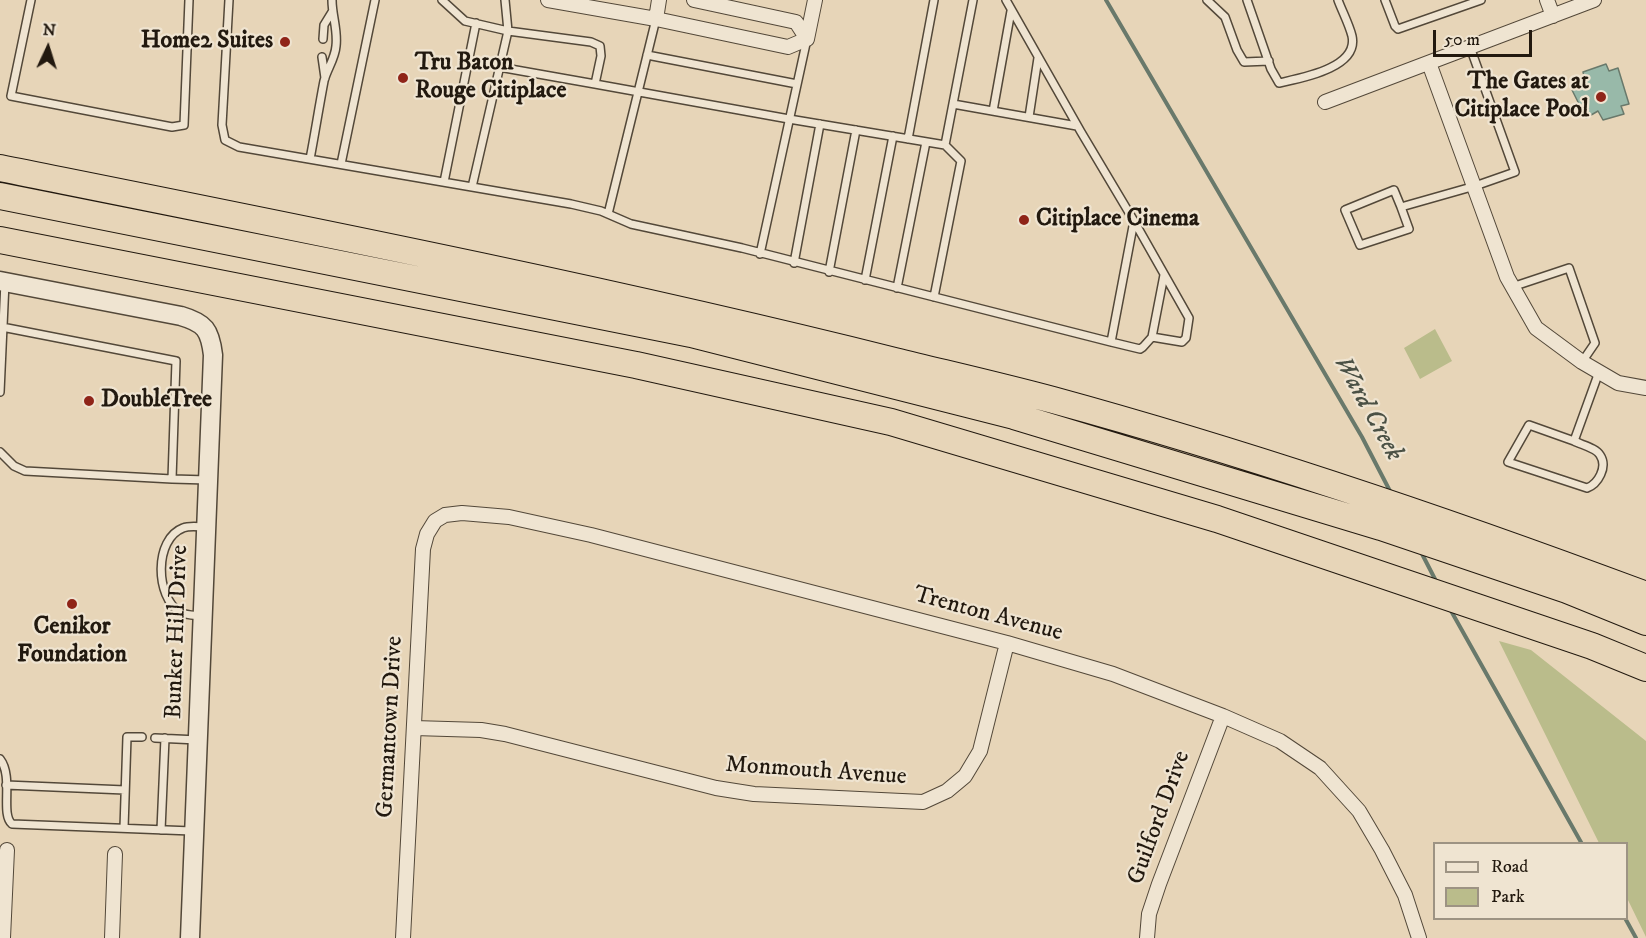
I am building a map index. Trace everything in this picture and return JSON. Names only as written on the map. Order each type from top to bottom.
[{"type":"highway","points":[[0,168],[374,243],[752,325],[1052,400],[1397,505],[1646,595]]},
{"type":"highway","points":[[0,196],[692,334],[1014,416],[1381,527],[1567,590],[1646,622]]},
{"type":"highway","points":[[0,240],[636,365],[891,422],[1217,519],[1592,646],[1646,668]]},
{"type":"street","points":[[548,0],[656,19],[788,47],[807,39]]},
{"type":"street","points":[[656,19],[660,0]]},
{"type":"street","points":[[694,0],[796,22],[807,39]]},
{"type":"street","points":[[807,39],[815,0]]},
{"type":"street","points":[[1547,0],[1553,16]]},
{"type":"street","points":[[1325,102],[1553,16],[1570,4],[1594,0]]},
{"type":"street","points":[[1429,63],[1507,278],[1536,328],[1582,362],[1618,383],[1646,388]]},
{"type":"street","name":"Bunker Hill Drive","points":[[3,282],[181,316],[197,321],[207,329],[212,341],[190,938]]},
{"type":"street","name":"Trenton Avenue","points":[[435,521],[445,515],[462,513],[509,518],[591,535],[1007,643],[1113,674],[1223,716],[1280,741],[1320,768],[1359,811],[1405,895],[1419,938]]},
{"type":"street","name":"Germantown Drive","points":[[402,938],[423,549],[427,534],[435,521]]},
{"type":"street","name":"Monmouth Avenue","points":[[414,728],[482,730],[505,734],[716,788],[754,794],[923,802],[947,791],[965,776],[980,751],[1007,643]]},
{"type":"street","name":"Guilford Drive","points":[[1146,938],[1149,915],[1158,884],[1223,716]]},
{"type":"street","points":[[3,938],[7,850]]},
{"type":"street","points":[[112,938],[116,854]]},
{"type":"lane","points":[[31,0],[11,96],[172,127],[184,125],[189,0]]},
{"type":"lane","points":[[229,0],[222,125],[225,140],[239,147],[572,204],[608,214],[631,224],[742,248],[1140,349],[1152,337],[1164,274]]},
{"type":"lane","points":[[310,159],[325,78],[333,62],[336,46],[332,0]]},
{"type":"lane","points":[[340,164],[375,0]]},
{"type":"lane","points":[[442,0],[465,21],[508,31],[591,42],[600,46],[601,56],[595,84]]},
{"type":"lane","points":[[472,187],[508,31],[505,0]]},
{"type":"lane","points":[[908,139],[934,0]]},
{"type":"lane","points":[[945,145],[973,0]]},
{"type":"lane","points":[[1006,0],[1189,318],[1186,338],[1182,342],[1152,337]]},
{"type":"lane","points":[[1207,0],[1225,17],[1236,50],[1244,62],[1269,61]]},
{"type":"lane","points":[[1247,0],[1279,83],[1326,71],[1348,54],[1353,38],[1338,0]]},
{"type":"lane","points":[[1385,0],[1398,29],[1481,0]]},
{"type":"lane","points":[[993,111],[1011,11]]},
{"type":"lane","points":[[322,39],[324,25],[332,12]]},
{"type":"lane","points":[[608,214],[656,19]]},
{"type":"lane","points":[[444,182],[476,23]]},
{"type":"lane","points":[[760,254],[807,39]]},
{"type":"lane","points":[[1401,207],[1515,172],[1470,47]]},
{"type":"lane","points":[[647,55],[797,84]]},
{"type":"lane","points":[[322,57],[325,78]]},
{"type":"lane","points":[[1029,117],[1038,58]]},
{"type":"lane","points":[[499,67],[945,145],[961,161],[934,297]]},
{"type":"lane","points":[[953,104],[1077,126]]},
{"type":"lane","points":[[794,263],[820,124]]},
{"type":"lane","points":[[830,272],[856,130]]},
{"type":"lane","points":[[865,280],[892,136]]},
{"type":"lane","points":[[897,288],[926,142]]},
{"type":"lane","points":[[1394,190],[1401,207],[1409,229],[1360,245],[1345,210],[1394,190]]},
{"type":"lane","points":[[1111,342],[1134,221]]},
{"type":"lane","points":[[1512,287],[1569,268],[1595,343],[1582,362]]},
{"type":"lane","points":[[0,392],[3,282]]},
{"type":"lane","points":[[2,327],[176,361],[172,479]]},
{"type":"lane","points":[[1574,441],[1599,372]]},
{"type":"lane","points":[[1529,425],[1574,441],[1596,451],[1602,461],[1600,477],[1594,485],[1587,488],[1508,462],[1529,425]]},
{"type":"lane","points":[[0,452],[14,466],[26,471],[208,480]]},
{"type":"lane","points":[[203,616],[187,615],[176,608],[167,598],[160,570],[164,551],[176,532],[182,528],[206,527]]},
{"type":"lane","points":[[124,828],[127,737],[142,737]]},
{"type":"lane","points":[[155,738],[198,740]]},
{"type":"lane","points":[[161,830],[165,738]]},
{"type":"lane","points":[[0,759],[7,769],[5,815],[12,824],[194,831]]},
{"type":"lane","points":[[6,785],[125,790]]},
{"type":"green space","points":[[1435,329],[1452,361],[1420,379],[1404,348]]},
{"type":"green space","points":[[1499,641],[1531,650],[1646,741],[1646,937],[1628,900],[1628,842],[1599,842]]},
{"type":"shaded area","name":"The Gates at Citiplace Pool","points":[[1606,64],[1609,71],[1618,68],[1629,104],[1621,106],[1624,114],[1603,120],[1598,111],[1586,118],[1572,90],[1586,84],[1583,72]]},
{"type":"waterway","name":"Ward Creek","points":[[1106,0],[1362,437],[1391,493]]},
{"type":"waterway","name":"Ward Creek","points":[[1420,550],[1437,583]]},
{"type":"waterway","name":"Ward Creek","points":[[1450,609],[1581,842]]},
{"type":"waterway","name":"Ward Creek","points":[[1626,920],[1636,938]]},
{"type":"place","name":"Home2 Suites","points":[[285,42]]},
{"type":"place","name":"Tru Baton Rouge Citiplace","points":[[403,78]]},
{"type":"place","name":"The Gates at Citiplace Pool","points":[[1601,97]]},
{"type":"place","name":"Citiplace Cinema","points":[[1024,220]]},
{"type":"place","name":"DoubleTree","points":[[89,401]]},
{"type":"place","name":"Cenikor Foundation","points":[[72,604]]}]
